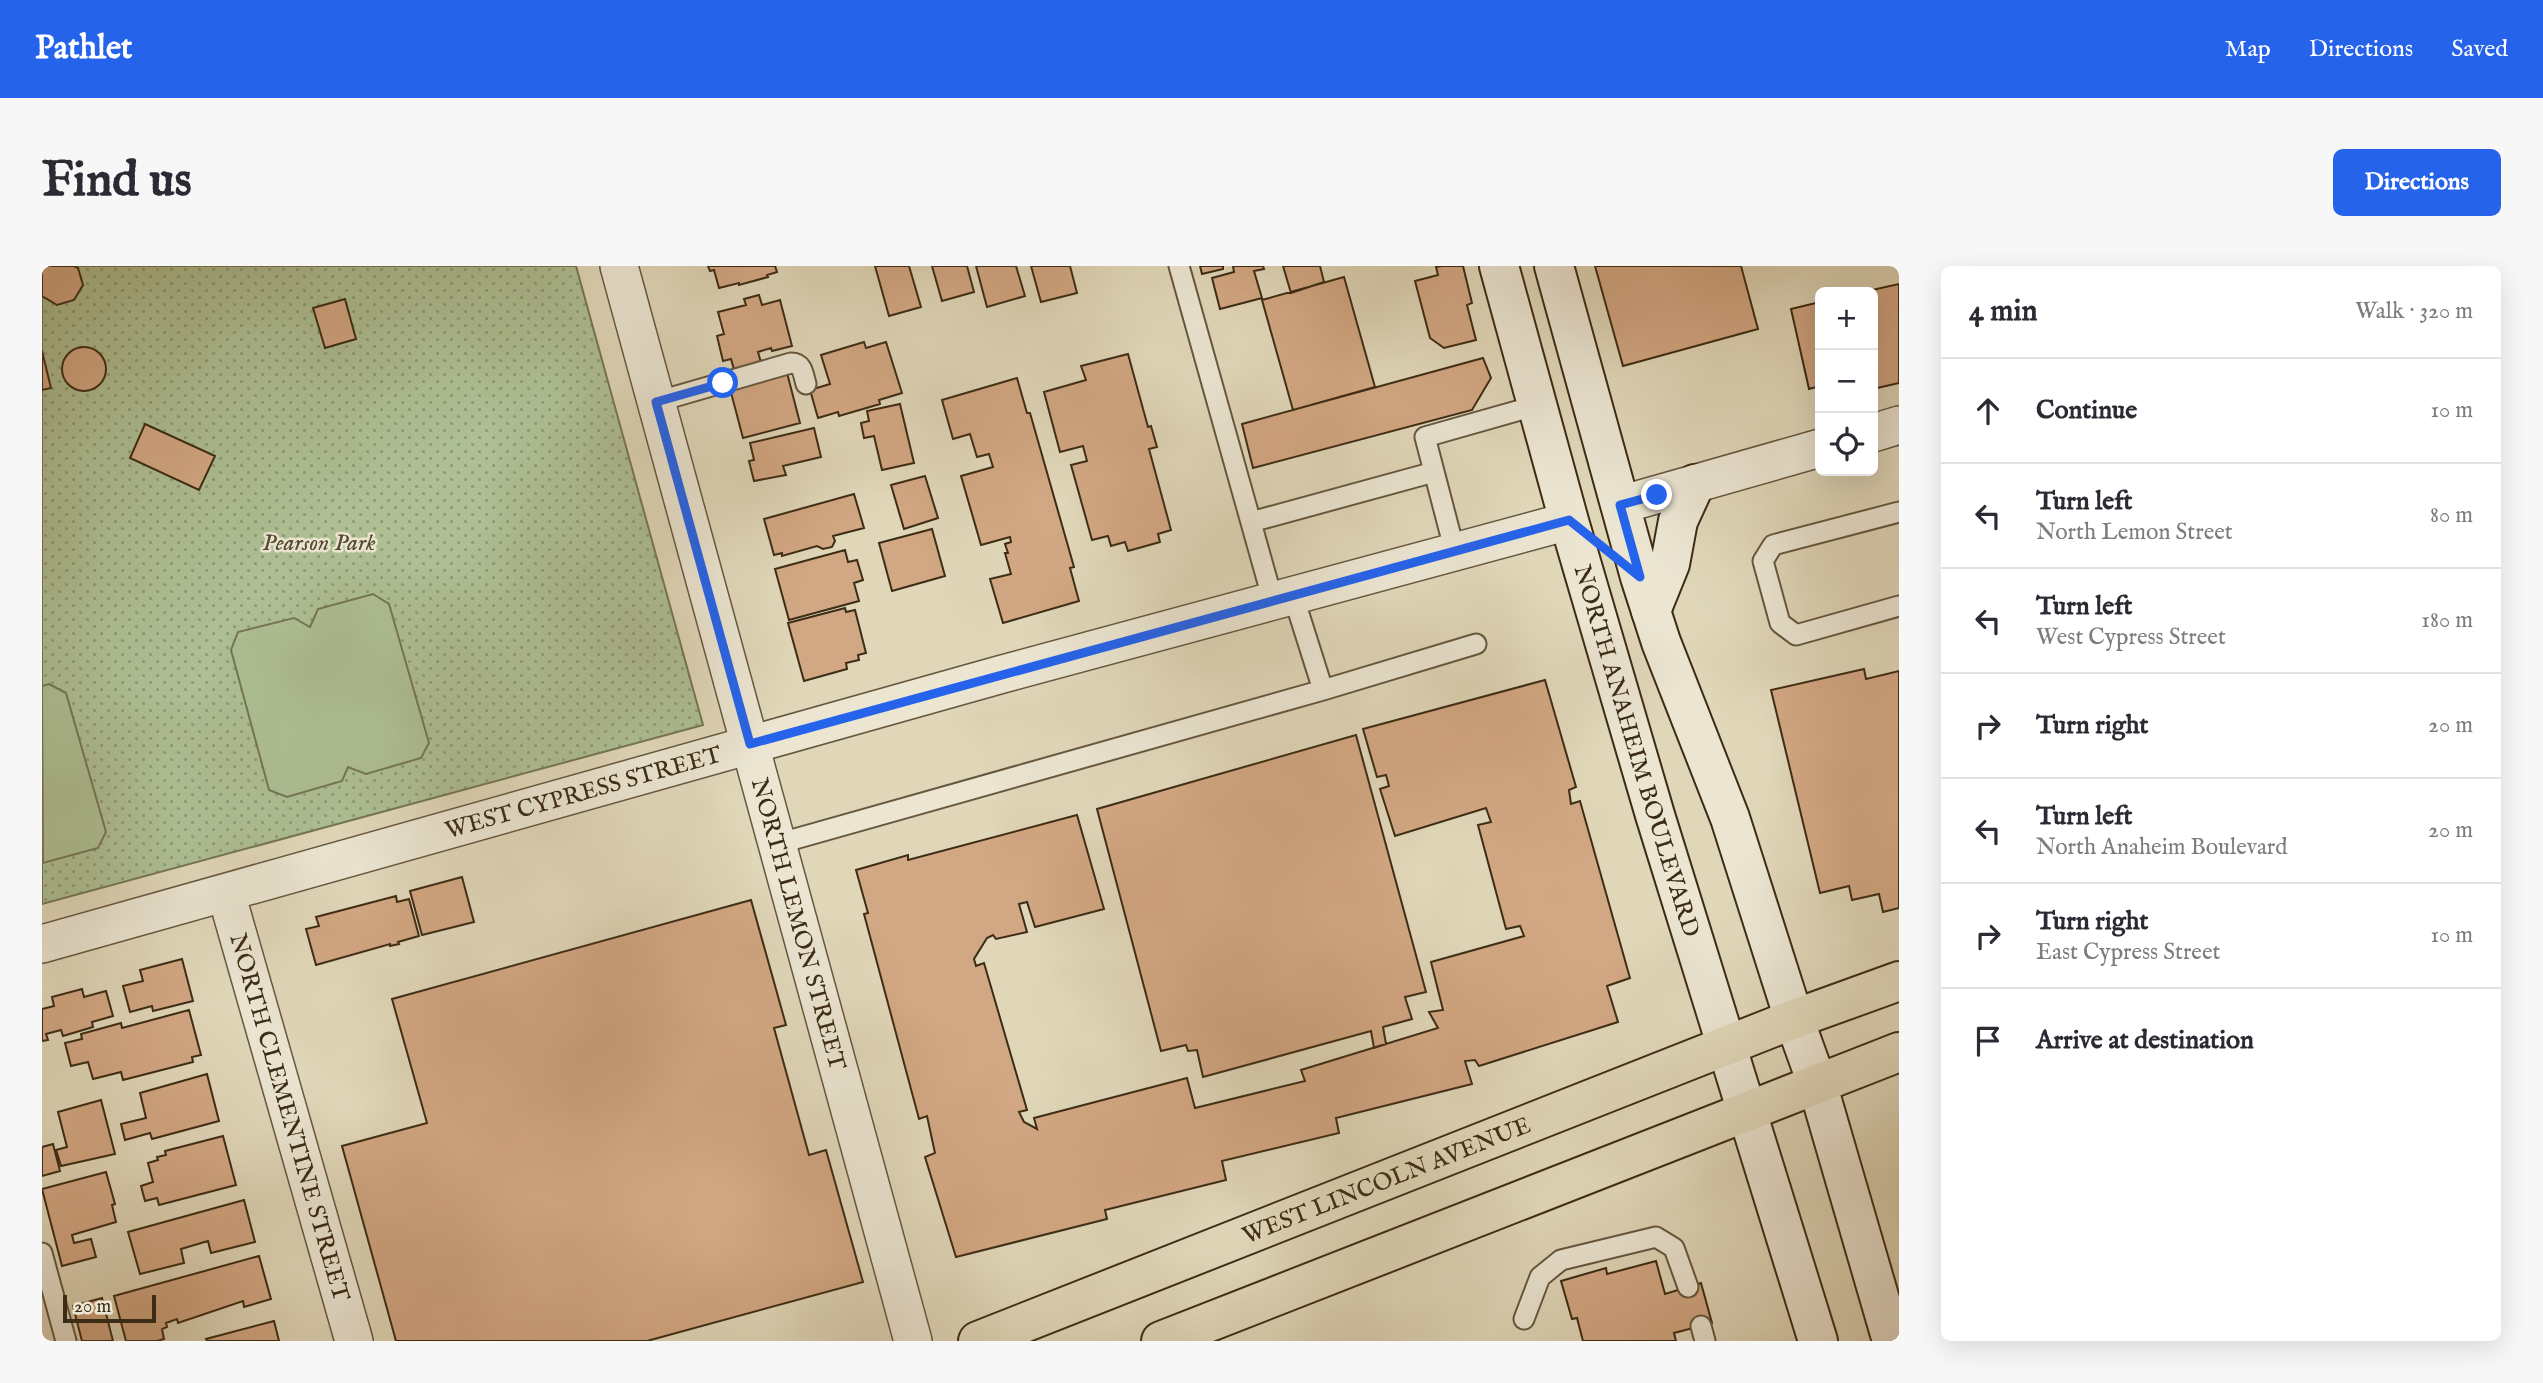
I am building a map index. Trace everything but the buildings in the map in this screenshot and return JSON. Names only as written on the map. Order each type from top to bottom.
[{"type":"main road","name":"NORTH ANAHEIM BOULEVARD","points":[[1499,266],[1655,815],[1818,1341]]},
{"type":"main road","points":[[1553,266],[1661,642],[1730,818],[1817,1083],[1892,1341]]},
{"type":"main road","points":[[1549,446],[1620,505]]},
{"type":"main road","points":[[1646,594],[1670,564],[1675,531],[1695,484]]},
{"type":"main road","points":[[1569,520],[1646,594]]},
{"type":"main road","name":"WEST LINCOLN AVENUE","points":[[978,1341],[1794,1019],[1899,981]]},
{"type":"main road","points":[[1161,1341],[1899,1052]]},
{"type":"street","name":"NORTH LEMON STREET","points":[[619,266],[913,1341]]},
{"type":"street","points":[[1878,431],[1899,425]]},
{"type":"street","points":[[1620,505],[1815,449]]},
{"type":"street","name":"WEST CYPRESS STREET","points":[[42,944],[750,744],[1569,520]]},
{"type":"street","name":"NORTH CLEMENTINE STREET","points":[[226,893],[354,1341]]},
{"type":"lane","points":[[1179,266],[1251,522],[1323,690]]},
{"type":"lane","points":[[656,402],[791,363],[801,366],[806,384]]},
{"type":"lane","points":[[1455,552],[1425,437],[1538,405]]},
{"type":"lane","points":[[1251,522],[1434,472]]},
{"type":"lane","points":[[1899,512],[1773,545],[1763,561],[1780,623],[1796,635],[1899,606]]},
{"type":"lane","points":[[777,844],[1323,690],[1476,644]]},
{"type":"lane","points":[[1524,1320],[1540,1276],[1561,1260],[1656,1237],[1674,1248],[1688,1287]]},
{"type":"lane","points":[[42,1253],[65,1341]]},
{"type":"green space","name":"Pearson Park","points":[[42,266],[576,266],[703,725],[42,904]]},
{"type":"green space","points":[[373,594],[389,604],[429,743],[421,758],[366,774],[348,767],[342,781],[287,797],[269,790],[231,650],[238,632],[294,618],[310,627],[318,609]]},
{"type":"green space","points":[[49,684],[66,693],[106,832],[98,848],[43,863],[42,686]]},
{"type":"route","points":[[723,383],[656,402],[750,744],[1569,520],[1640,577],[1620,505],[1657,495]]}]
